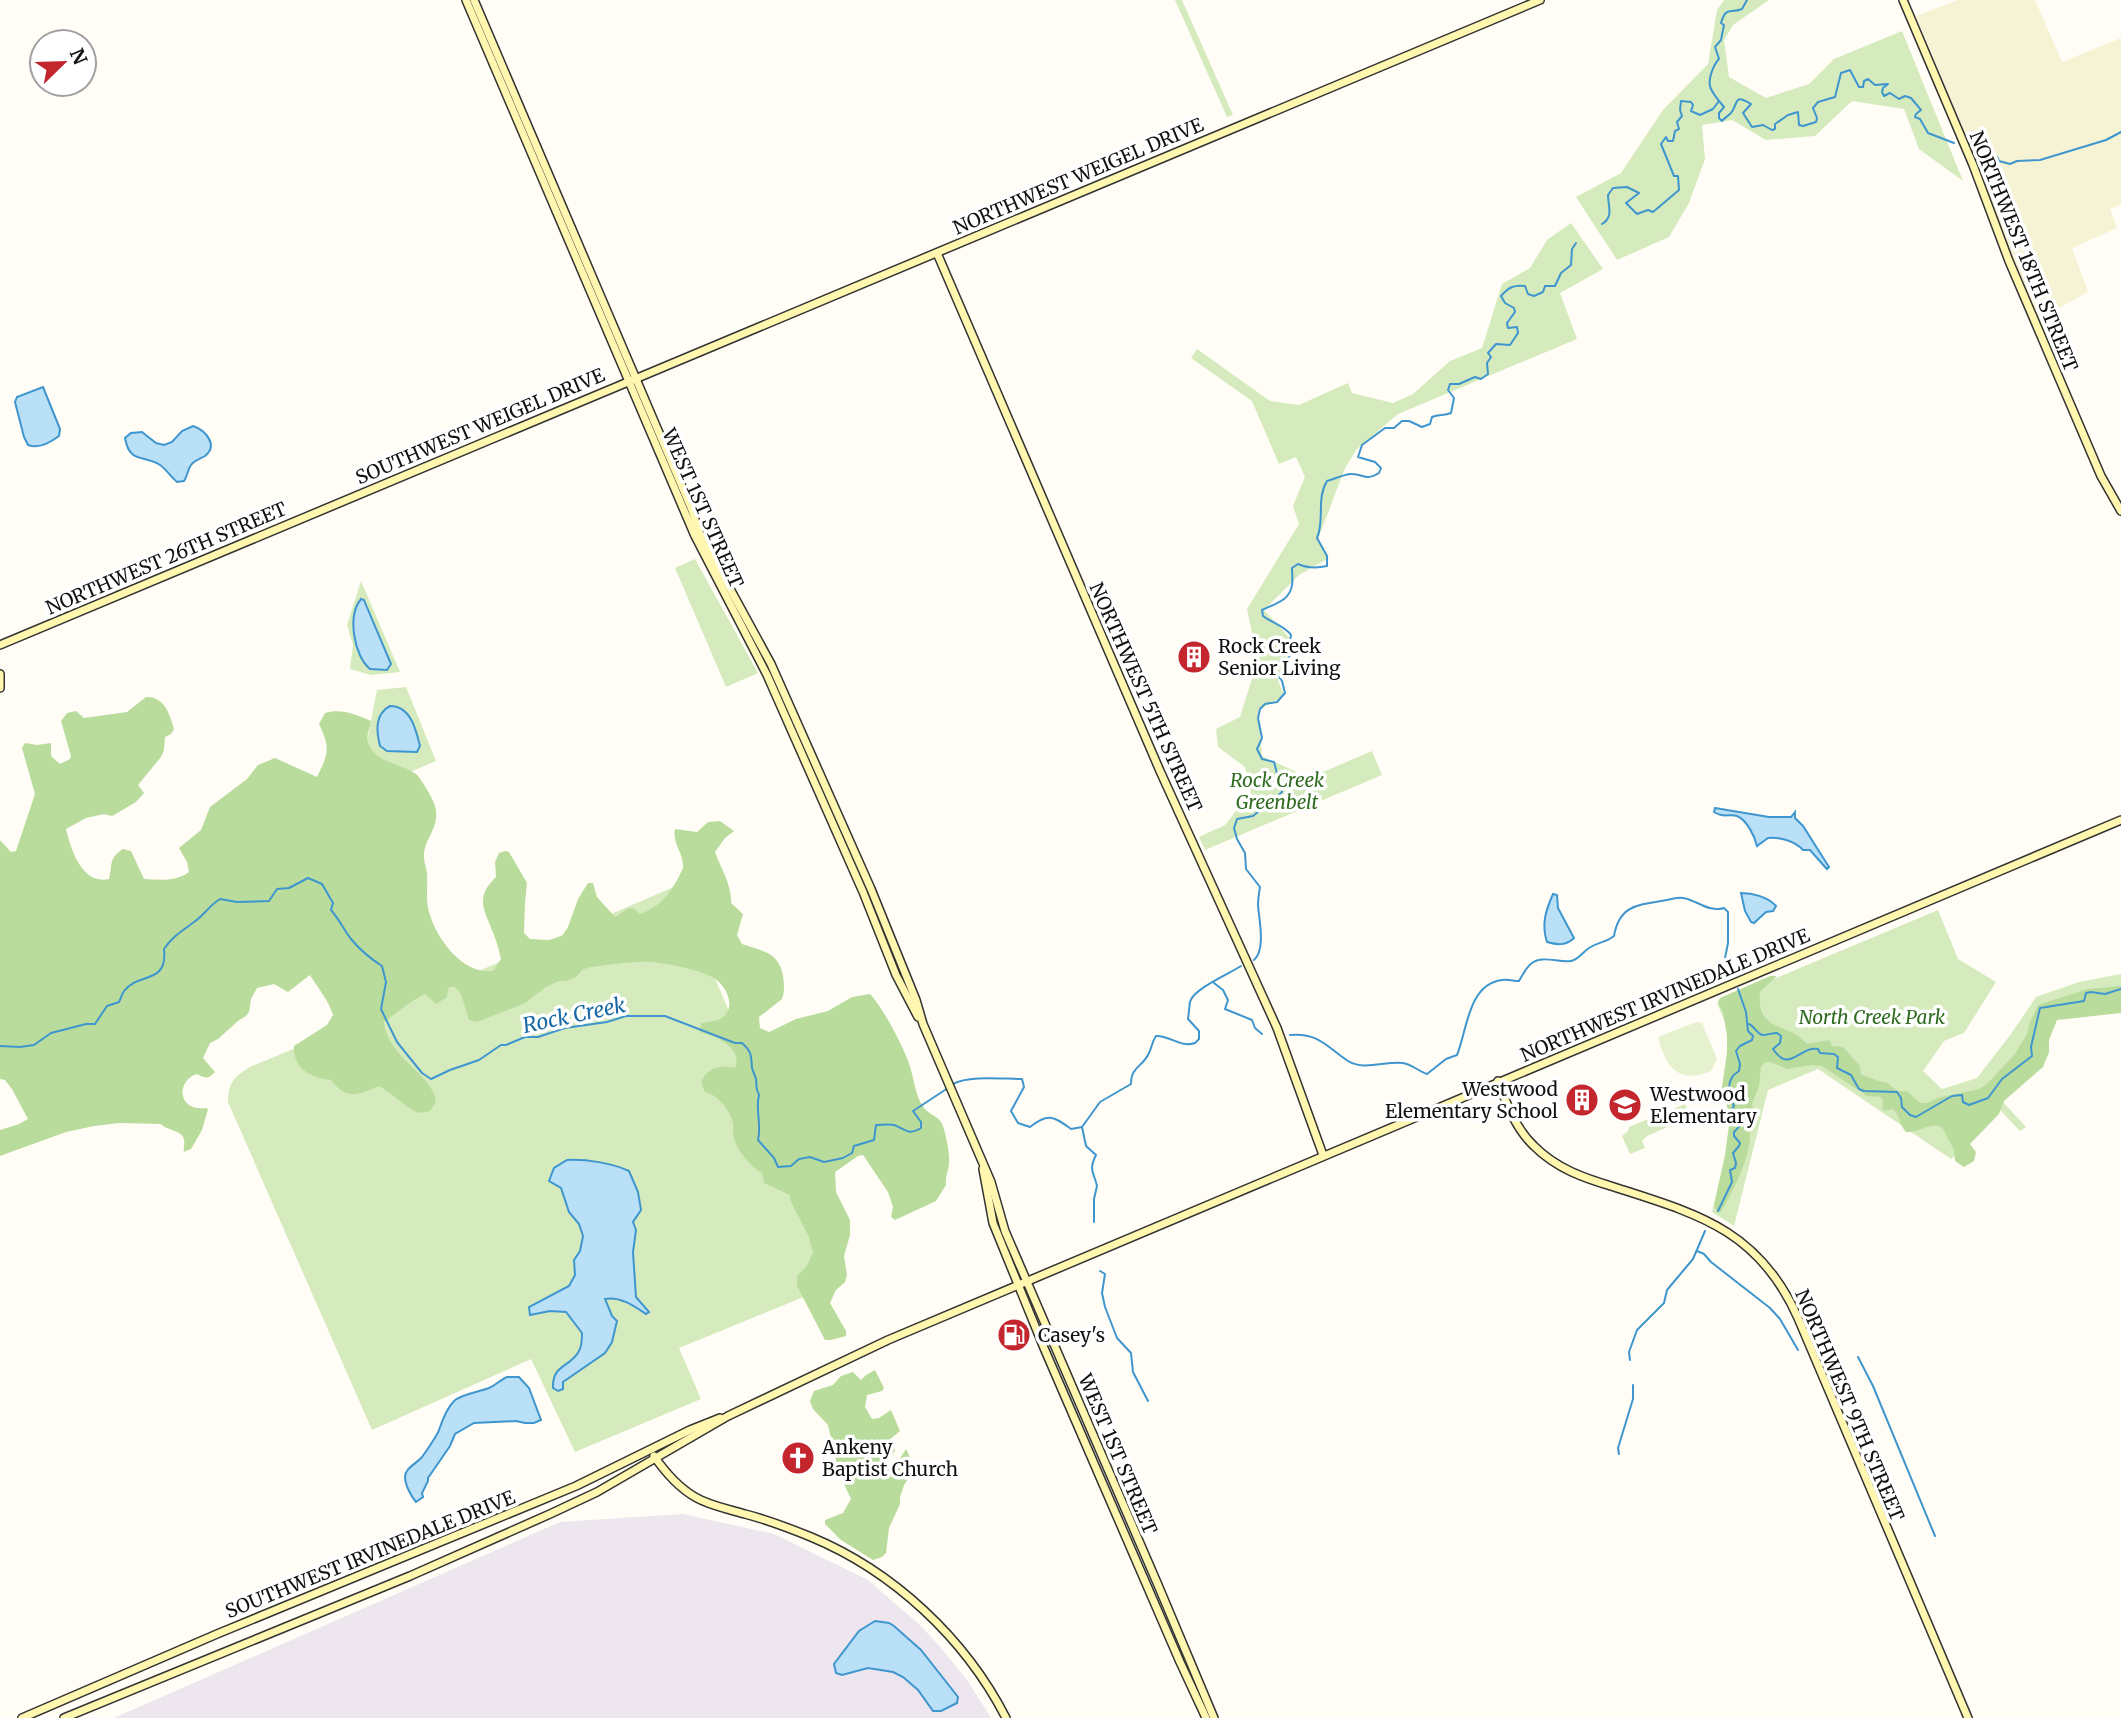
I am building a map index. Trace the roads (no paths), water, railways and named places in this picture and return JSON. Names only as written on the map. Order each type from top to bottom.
[{"type":"main road","name":"WEST 1ST STREET","points":[[466,0],[705,544],[771,664],[866,877],[916,1000],[923,1024],[995,1191],[1005,1231],[1214,1718]]},
{"type":"main road","name":"WEST 1ST STREET","points":[[474,0],[632,379]]},
{"type":"main road","name":"NORTHWEST WEIGEL DRIVE","points":[[632,379],[1540,0]]},
{"type":"main road","name":"NORTHWEST 18TH STREET","points":[[1903,0],[1973,165],[2013,272],[2101,476],[2121,511]]},
{"type":"main road","name":"NORTHWEST 5TH STREET","points":[[937,253],[1160,771],[1277,1028],[1323,1155]]},
{"type":"main road","name":"SOUTHWEST WEIGEL DRIVE","points":[[344,500],[632,379]]},
{"type":"main road","name":"NORTHWEST 26TH STREET","points":[[0,645],[344,500]]},
{"type":"main road","points":[[0,674],[0,688]]},
{"type":"main road","name":"NORTHWEST IRVINEDALE DRIVE","points":[[1027,1280],[2121,820]]},
{"type":"main road","name":"NORTHWEST 9TH STREET","points":[[1499,1082],[1521,1130],[1533,1145],[1555,1164],[1578,1175],[1708,1220],[1748,1247],[1778,1281],[1794,1308],[1968,1718]]},
{"type":"main road","name":"WEST 1ST STREET","points":[[982,1161],[993,1223],[1017,1284],[1206,1718]]},
{"type":"main road","name":"SOUTHWEST IRVINEDALE DRIVE","points":[[64,1718],[410,1576],[550,1514],[597,1492],[727,1416],[856,1354],[1027,1280]]},
{"type":"main road","name":"SOUTHWEST IRVINEDALE DRIVE","points":[[22,1718],[205,1639],[576,1486],[711,1421],[727,1416]]},
{"type":"main road","points":[[650,1450],[681,1487],[702,1501],[793,1529],[831,1546],[868,1567],[907,1595],[955,1643],[1006,1718]]},
{"type":"water","points":[[43,387],[60,429],[59,436],[44,444],[32,446],[28,445],[24,437],[15,402],[17,397]]},
{"type":"water","points":[[193,426],[206,434],[211,447],[205,456],[191,465],[184,481],[177,482],[160,465],[134,456],[125,438],[131,433],[142,432],[156,443],[164,445]]},
{"type":"water","points":[[361,599],[364,600],[391,664],[387,670],[370,669],[356,646],[354,615]]},
{"type":"water","points":[[390,706],[408,714],[417,733],[420,746],[417,752],[387,751],[380,746],[379,718]]},
{"type":"water","points":[[1715,808],[1769,817],[1791,817],[1795,812],[1795,818],[1829,867],[1827,869],[1810,850],[1803,850],[1787,840],[1768,838],[1757,846],[1744,821],[1737,816],[1718,814],[1714,812]]},
{"type":"water","points":[[1741,893],[1760,896],[1776,906],[1773,911],[1766,912],[1754,923],[1751,922]]},
{"type":"water","points":[[1553,894],[1557,895],[1558,908],[1574,938],[1565,944],[1547,942],[1545,935],[1545,917]]},
{"type":"water","points":[[567,1160],[599,1162],[629,1171],[638,1192],[641,1210],[633,1222],[636,1230],[633,1252],[636,1297],[649,1312],[646,1314],[621,1300],[605,1299],[617,1321],[612,1342],[605,1353],[563,1382],[563,1389],[558,1391],[553,1388],[555,1374],[579,1351],[582,1333],[566,1312],[550,1311],[530,1315],[529,1307],[569,1286],[575,1275],[574,1260],[580,1251],[583,1236],[579,1224],[569,1212],[561,1188],[549,1181],[554,1168]]},
{"type":"water","points":[[507,1377],[519,1377],[529,1388],[541,1420],[534,1423],[474,1423],[455,1434],[428,1478],[423,1497],[416,1502],[407,1487],[405,1474],[431,1444],[451,1404]]},
{"type":"water","points":[[875,1621],[894,1626],[921,1650],[958,1697],[957,1703],[941,1711],[933,1711],[918,1690],[893,1672],[868,1668],[842,1675],[836,1673],[834,1664],[859,1631]]},
{"type":"waterway","points":[[1719,101],[1711,90],[1710,83],[1712,71],[1719,59],[1715,47],[1721,40],[1724,25],[1721,23],[1726,12],[1742,9],[1747,0]]},
{"type":"waterway","name":"Rock Creek","points":[[1602,224],[1609,215],[1608,195],[1613,188],[1627,187],[1639,193],[1626,203],[1637,214],[1648,210],[1653,212],[1679,190],[1678,176],[1674,176],[1661,144],[1666,137],[1668,141],[1673,141],[1675,131],[1679,129],[1677,122],[1682,116],[1681,101],[1691,102],[1691,111],[1700,115],[1713,109],[1719,101],[1724,107],[1719,113],[1722,121],[1741,99],[1751,104],[1743,113],[1752,127],[1763,125],[1772,130],[1775,129],[1775,124],[1798,112],[1799,125],[1803,126],[1816,122],[1813,108],[1818,102],[1835,97],[1841,73],[1850,70],[1859,87],[1863,87],[1864,81],[1868,79],[1875,85],[1888,84],[1883,88],[1884,96],[1890,93],[1899,99],[1905,96],[1911,98],[1921,110],[1915,117],[1920,119],[1928,133],[1954,143]]},
{"type":"waterway","name":"Rock Creek","points":[[1980,154],[1997,157],[1999,161],[2010,164],[2040,160],[2106,140],[2121,132]]},
{"type":"waterway","name":"Rock Creek","points":[[1254,960],[1261,942],[1258,905],[1260,887],[1246,869],[1245,853],[1234,828],[1237,819],[1253,816],[1282,792],[1274,762],[1262,759],[1257,749],[1262,738],[1258,718],[1260,709],[1265,704],[1277,702],[1285,693],[1275,665],[1280,661],[1287,661],[1291,635],[1263,616],[1262,610],[1288,595],[1291,590],[1292,568],[1298,564],[1327,566],[1327,556],[1317,538],[1322,495],[1327,481],[1350,474],[1367,477],[1379,473],[1381,468],[1375,462],[1358,457],[1362,445],[1385,428],[1394,428],[1402,421],[1422,427],[1430,424],[1432,417],[1451,413],[1454,398],[1448,390],[1450,384],[1459,384],[1475,377],[1481,379],[1488,374],[1487,363],[1491,357],[1488,353],[1496,344],[1510,345],[1518,333],[1517,327],[1508,328],[1507,323],[1515,312],[1501,296],[1514,286],[1525,286],[1528,294],[1534,296],[1543,292],[1545,286],[1555,286],[1561,273],[1571,265],[1572,249],[1576,243]]},
{"type":"waterway","name":"Rock Creek","points":[[0,1046],[34,1045],[51,1033],[95,1024],[107,1006],[119,1002],[130,985],[157,973],[164,960],[167,944],[216,901],[269,901],[277,889],[289,888],[308,878],[322,884],[333,903],[331,910],[348,936],[382,966],[386,982],[381,1009],[397,1042],[422,1073],[431,1079],[479,1060],[501,1045],[525,1037],[538,1037],[565,1028],[607,1022],[626,1016],[665,1016],[735,1043],[742,1043],[748,1049],[759,1095],[758,1140],[774,1158],[778,1167],[791,1166],[799,1159],[810,1157],[824,1162],[843,1158],[852,1153],[854,1146],[874,1140],[876,1125],[892,1125],[907,1131],[917,1130],[921,1128],[921,1122],[913,1111],[948,1088]]},
{"type":"waterway","points":[[1290,1035],[1315,1038],[1354,1064],[1368,1066],[1402,1063],[1427,1074],[1446,1059],[1457,1055],[1475,999],[1491,983],[1519,981],[1528,966],[1536,961],[1574,960],[1589,948],[1614,936],[1620,919],[1630,909],[1675,898],[1688,899],[1708,908],[1724,908],[1728,912],[1725,958],[1732,974]]},
{"type":"waterway","name":"Rock Creek","points":[[953,1084],[977,1078],[1022,1079],[1024,1087],[1011,1111],[1018,1123],[1030,1127],[1042,1119],[1051,1118],[1071,1129],[1082,1127],[1100,1102],[1131,1084],[1135,1070],[1147,1058],[1156,1036],[1184,1044],[1195,1043],[1199,1039],[1199,1031],[1188,1019],[1190,1002],[1204,987],[1241,966]]},
{"type":"waterway","points":[[1214,983],[1223,990],[1228,1000],[1225,1009],[1252,1020],[1255,1028],[1262,1034]]},
{"type":"waterway","points":[[1718,1211],[1732,1182],[1730,1170],[1735,1168],[1736,1163],[1733,1153],[1740,1143],[1734,1132],[1742,1120],[1732,1109],[1734,1106],[1729,1091],[1731,1078],[1739,1071],[1736,1051],[1752,1040],[1753,1036],[1748,1031],[1746,1012],[1738,989]]},
{"type":"waterway","points":[[1749,1024],[1761,1034],[1777,1033],[1781,1036],[1780,1043],[1773,1049],[1785,1059],[1811,1049],[1834,1054],[1838,1057],[1837,1068],[1851,1075],[1859,1089],[1897,1092],[1902,1107],[1916,1117],[1952,1096],[1962,1095],[1963,1102],[1969,1105],[1988,1098],[2002,1079],[2032,1056],[2031,1047],[2040,1008],[2084,1001],[2086,993],[2105,994],[2121,989]]},
{"type":"waterway","points":[[1082,1127],[1086,1146],[1096,1155],[1092,1168],[1097,1186],[1094,1222]]},
{"type":"waterway","points":[[1630,1360],[1629,1352],[1637,1330],[1664,1303],[1667,1290],[1693,1259],[1705,1231]]},
{"type":"waterway","points":[[1697,1251],[1770,1308],[1780,1319],[1798,1350]]},
{"type":"waterway","points":[[1100,1271],[1105,1274],[1102,1293],[1105,1307],[1117,1338],[1131,1353],[1133,1372],[1148,1401]]},
{"type":"waterway","points":[[1858,1357],[1873,1386],[1935,1536]]},
{"type":"waterway","points":[[1619,1454],[1618,1448],[1633,1399],[1633,1385]]},
{"type":"place","name":"Rock Creek Senior Living","points":[[1194,657]]},
{"type":"place","name":"Westwood Elementary School","points":[[1582,1100]]},
{"type":"place","name":"Westwood Elementary","points":[[1625,1105]]},
{"type":"place","name":"Casey's","points":[[1014,1335]]},
{"type":"place","name":"Ankeny Baptist Church","points":[[798,1458]]},
{"type":"park label","name":"Rock Creek Greenbelt","points":[[1277,791]]},
{"type":"park label","name":"North Creek Park","points":[[1872,1017]]}]
